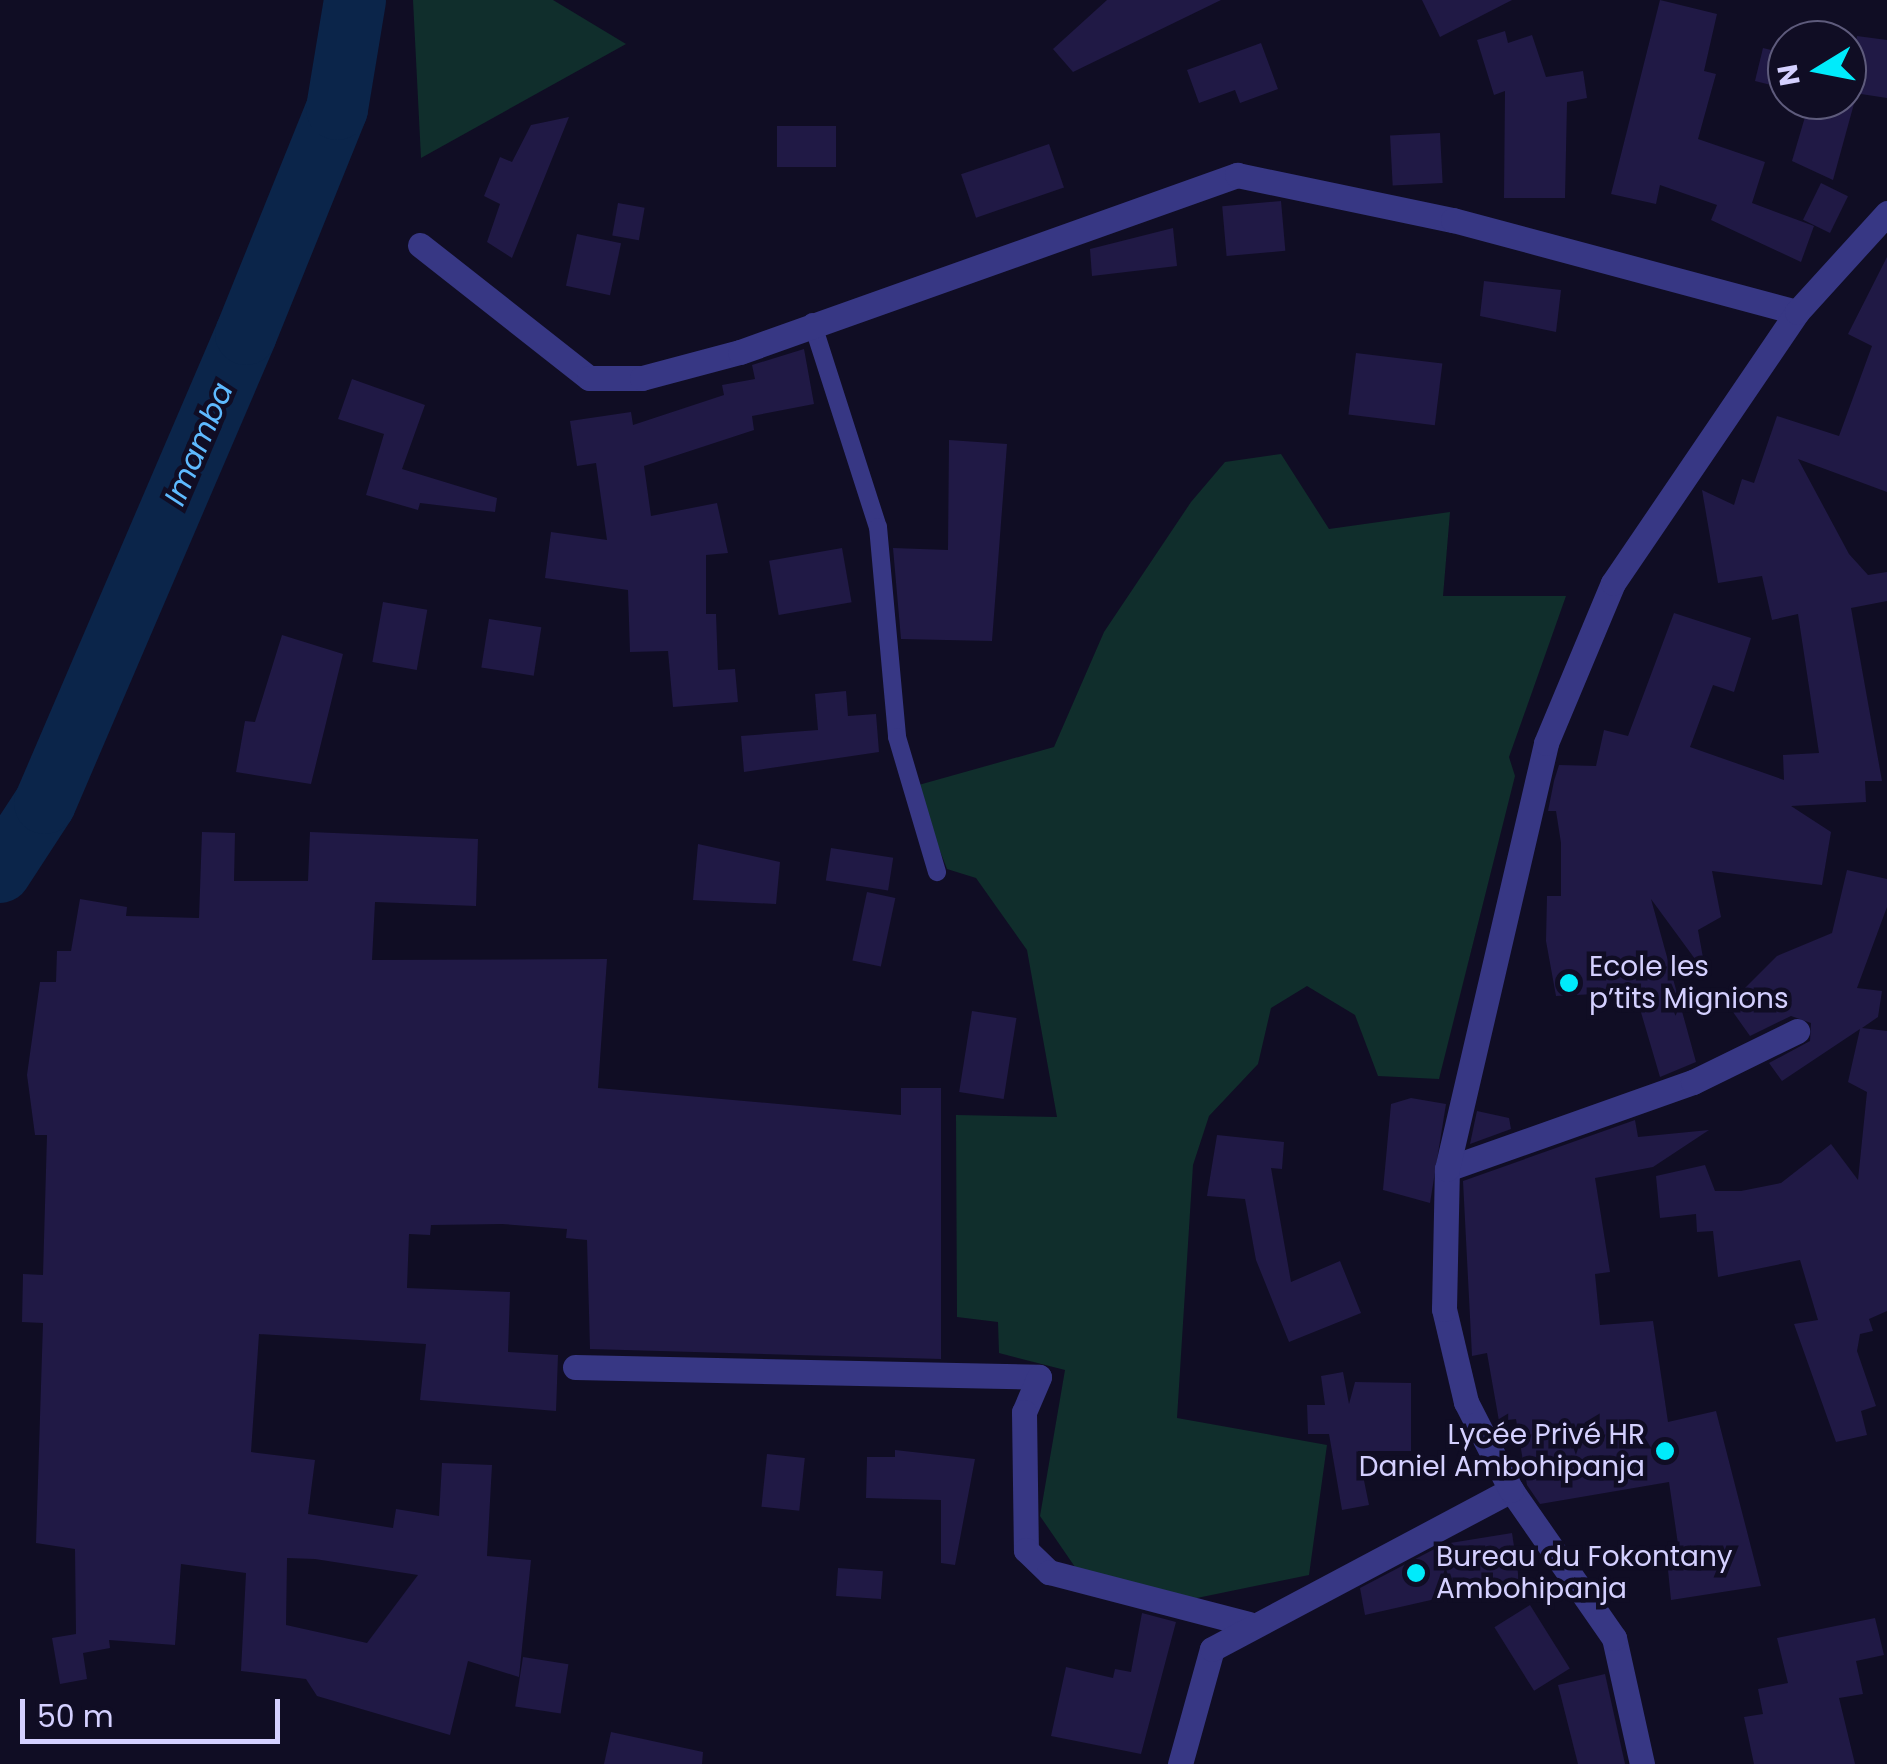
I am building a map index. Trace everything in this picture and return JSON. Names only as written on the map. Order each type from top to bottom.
[{"type":"street","points":[[420,245],[590,378],[642,378],[1237,175],[1453,220],[1796,312]]},
{"type":"street","points":[[1642,1764],[1614,1638],[1511,1490],[1466,1402],[1444,1309],[1447,1168],[1546,743],[1613,583],[1796,312],[1887,213]]},
{"type":"street","points":[[1447,1168],[1693,1082],[1797,1031]]},
{"type":"street","points":[[575,1367],[1039,1378],[1024,1412],[1026,1550],[1049,1572],[1248,1624]]},
{"type":"street","points":[[1180,1764],[1212,1649],[1248,1624],[1511,1490]]},
{"type":"lane","points":[[812,322],[878,527],[897,736],[937,872]]},
{"type":"green space","points":[[413,0],[553,0],[626,44],[421,158]]},
{"type":"green space","points":[[1281,454],[1329,529],[1450,512],[1443,596],[1566,596],[1509,757],[1515,776],[1439,1079],[1378,1076],[1355,1015],[1307,986],[1271,1008],[1258,1064],[1209,1116],[1193,1165],[1177,1418],[1327,1445],[1309,1575],[1192,1599],[1075,1567],[1040,1516],[1065,1370],[999,1353],[998,1322],[957,1317],[956,1115],[1057,1117],[1027,950],[976,878],[947,869],[915,786],[1054,747],[1104,632],[1191,502],[1225,462]]},
{"type":"building","points":[[1107,0],[1221,0],[1073,72],[1053,49]]},
{"type":"building","points":[[1422,0],[1512,0],[1440,37]]},
{"type":"building","points":[[1660,0],[1717,14],[1704,71],[1716,74],[1698,139],[1765,162],[1752,203],[1814,226],[1801,262],[1711,220],[1717,205],[1660,185],[1656,204],[1611,194]]},
{"type":"building","points":[[1505,31],[1508,43],[1532,35],[1546,77],[1583,71],[1587,98],[1567,102],[1565,198],[1504,198],[1505,91],[1494,95],[1477,40]]},
{"type":"building","points":[[1867,37],[1887,40],[1887,98],[1867,95]]},
{"type":"building","points":[[1261,43],[1278,89],[1240,103],[1235,90],[1199,103],[1187,70]]},
{"type":"building","points":[[1763,48],[1767,49],[1767,84],[1755,81]]},
{"type":"building","points":[[569,117],[512,258],[487,242],[500,204],[484,196],[500,157],[512,162],[531,125]]},
{"type":"building","points":[[1804,120],[1850,120],[1833,180],[1792,161]]},
{"type":"building","points":[[777,126],[836,126],[836,167],[777,167]]},
{"type":"building","points":[[1440,133],[1443,183],[1393,186],[1390,136]]},
{"type":"building","points":[[1049,144],[1064,187],[976,218],[961,174]]},
{"type":"building","points":[[1821,183],[1848,196],[1830,233],[1803,220]]},
{"type":"building","points":[[1281,201],[1285,251],[1227,256],[1222,206]]},
{"type":"building","points":[[618,203],[645,208],[639,240],[612,235]]},
{"type":"building","points":[[1173,228],[1177,266],[1092,276],[1090,249]]},
{"type":"building","points":[[577,234],[621,243],[610,295],[566,286]]},
{"type":"building","points":[[1887,257],[1887,492],[1798,459],[1849,554],[1868,575],[1887,572],[1887,601],[1851,608],[1882,781],[1865,781],[1866,802],[1791,806],[1831,832],[1822,885],[1712,871],[1721,917],[1698,930],[1706,974],[1651,899],[1696,1062],[1660,1077],[1635,992],[1556,996],[1546,941],[1547,896],[1561,896],[1561,843],[1556,811],[1548,811],[1554,781],[1559,765],[1596,766],[1604,730],[1628,736],[1674,613],[1751,638],[1734,692],[1713,685],[1690,747],[1784,780],[1783,755],[1819,753],[1798,614],[1772,620],[1762,576],[1718,583],[1702,490],[1734,505],[1742,479],[1754,483],[1777,416],[1839,436],[1872,346],[1848,334]]},
{"type":"building","points":[[1484,281],[1561,290],[1556,332],[1480,316]]},
{"type":"building","points":[[804,349],[814,404],[752,416],[754,430],[644,466],[651,516],[717,503],[728,553],[706,555],[706,614],[716,614],[718,670],[735,669],[738,702],[673,707],[668,651],[630,652],[628,590],[545,578],[551,532],[607,540],[596,463],[577,466],[570,421],[631,412],[633,425],[724,395],[722,385],[755,379],[752,365]]},
{"type":"building","points":[[1356,353],[1442,364],[1435,425],[1348,415]]},
{"type":"building","points":[[352,379],[425,405],[402,469],[497,498],[495,512],[420,503],[418,510],[366,495],[384,434],[338,419]]},
{"type":"building","points":[[949,440],[1007,444],[992,641],[901,639],[893,548],[948,550]]},
{"type":"building","points":[[842,548],[852,602],[779,615],[769,561]]},
{"type":"building","points":[[383,602],[427,610],[417,670],[372,662]]},
{"type":"building","points":[[489,619],[541,627],[534,676],[481,667]]},
{"type":"building","points":[[282,635],[343,654],[311,784],[236,772],[245,721],[255,722]]},
{"type":"building","points":[[846,691],[848,716],[876,714],[879,752],[744,772],[741,736],[818,730],[815,694]]},
{"type":"building","points":[[202,832],[235,833],[234,881],[308,881],[310,832],[478,839],[476,906],[375,902],[372,960],[607,959],[598,1088],[901,1115],[901,1088],[941,1088],[941,1359],[590,1349],[587,1240],[566,1238],[567,1229],[502,1224],[431,1225],[430,1235],[409,1234],[407,1288],[510,1292],[508,1352],[558,1355],[556,1411],[420,1400],[426,1344],[259,1334],[251,1452],[315,1460],[308,1514],[393,1528],[396,1509],[439,1516],[442,1463],[492,1465],[487,1556],[531,1560],[519,1677],[468,1661],[450,1735],[317,1696],[306,1679],[241,1671],[246,1573],[181,1564],[175,1645],[109,1640],[110,1648],[83,1653],[87,1679],[60,1684],[52,1638],[76,1634],[75,1549],[36,1543],[43,1323],[22,1322],[23,1274],[43,1275],[47,1135],[35,1135],[27,1075],[40,982],[56,982],[57,951],[71,951],[80,899],[127,907],[126,916],[199,918]],"holes":[[[287,1558],[418,1575],[367,1643],[286,1625]]]},
{"type":"building","points":[[698,844],[780,862],[776,904],[693,900]]},
{"type":"building","points":[[831,848],[893,858],[888,890],[826,881]]},
{"type":"building","points":[[1847,870],[1887,879],[1887,907],[1857,988],[1882,991],[1878,1017],[1862,1028],[1887,1031],[1887,1311],[1869,1319],[1873,1331],[1860,1334],[1857,1351],[1876,1406],[1861,1411],[1867,1435],[1836,1442],[1794,1324],[1818,1320],[1800,1260],[1718,1277],[1713,1231],[1697,1232],[1696,1214],[1660,1218],[1656,1176],[1705,1165],[1715,1191],[1741,1191],[1781,1183],[1831,1144],[1858,1180],[1867,1092],[1848,1082],[1860,1029],[1782,1081],[1769,1063],[1810,1041],[1811,1023],[1791,1016],[1750,1036],[1728,1005],[1777,956],[1832,933]]},
{"type":"building","points":[[867,892],[895,898],[881,966],[852,960]]},
{"type":"building","points":[[972,1011],[1016,1018],[1004,1099],[959,1092]]},
{"type":"building","points":[[1411,1098],[1446,1104],[1430,1203],[1383,1190],[1391,1104]]},
{"type":"building","points":[[1477,1111],[1509,1118],[1511,1129],[1470,1144]]},
{"type":"building","points":[[1635,1120],[1638,1137],[1709,1130],[1653,1167],[1595,1178],[1610,1272],[1595,1274],[1600,1325],[1653,1321],[1668,1422],[1716,1411],[1761,1586],[1671,1600],[1667,1560],[1680,1558],[1669,1482],[1540,1504],[1527,1485],[1516,1419],[1499,1421],[1487,1353],[1472,1356],[1463,1181]]},
{"type":"building","points":[[1217,1135],[1284,1142],[1282,1169],[1271,1168],[1291,1282],[1340,1261],[1361,1313],[1289,1342],[1256,1260],[1245,1199],[1207,1196]]},
{"type":"building","points":[[1343,1372],[1349,1404],[1355,1382],[1411,1383],[1411,1451],[1358,1451],[1369,1505],[1342,1510],[1329,1434],[1308,1434],[1307,1405],[1325,1405],[1321,1376]]},
{"type":"building","points":[[895,1450],[975,1459],[955,1565],[941,1563],[941,1500],[866,1498],[867,1457],[895,1457]]},
{"type":"building","points":[[767,1454],[805,1458],[799,1511],[761,1507]]},
{"type":"building","points":[[1512,1533],[1519,1580],[1365,1615],[1360,1588],[1444,1544]]},
{"type":"building","points":[[838,1568],[883,1571],[881,1599],[836,1596]]},
{"type":"building","points":[[1530,1605],[1570,1669],[1534,1691],[1494,1627]]},
{"type":"building","points":[[1142,1613],[1176,1622],[1141,1754],[1051,1736],[1066,1667],[1113,1678],[1115,1669],[1131,1672]]},
{"type":"building","points":[[1875,1618],[1884,1655],[1856,1661],[1863,1694],[1839,1698],[1855,1764],[1754,1764],[1744,1717],[1763,1714],[1758,1689],[1788,1683],[1777,1638]]},
{"type":"building","points":[[523,1657],[568,1664],[561,1714],[515,1706]]},
{"type":"building","points":[[1605,1674],[1625,1764],[1578,1764],[1558,1685]]},
{"type":"building","points":[[611,1732],[703,1752],[702,1764],[604,1764]]},
{"type":"waterway","name":"Imamba","points":[[0,872],[45,803],[246,334],[337,109],[355,0]]},
{"type":"place","name":"Ecole les p’tits Mignions","points":[[1569,983]]},
{"type":"place","name":"Lycée Privé HR Daniel Ambohipanja","points":[[1665,1451]]},
{"type":"place","name":"Bureau du Fokontany Ambohipanja","points":[[1416,1573]]}]
